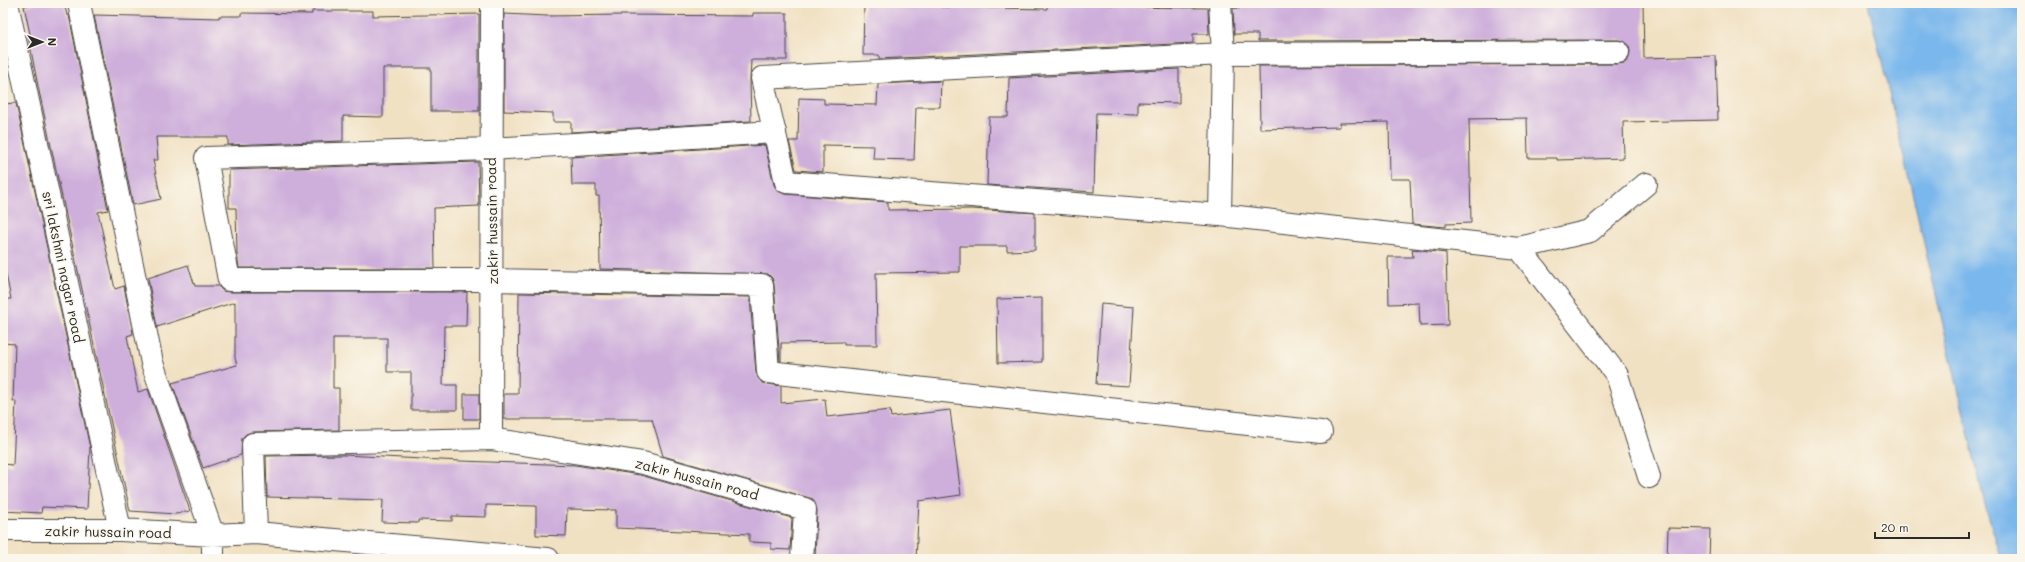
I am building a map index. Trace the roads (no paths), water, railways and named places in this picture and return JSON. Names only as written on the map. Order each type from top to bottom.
[{"type":"street","name":"sri lakshmi nagar road","points":[[7,3],[120,530]]},
{"type":"street","points":[[79,3],[152,363],[213,535],[213,559]]},
{"type":"street","name":"zakir hussain road","points":[[491,439],[493,280],[491,149],[492,3]]},
{"type":"street","points":[[1220,3],[1223,54],[1220,215]]},
{"type":"street","points":[[1618,52],[1223,54],[762,78],[786,182],[1220,215],[1519,248],[1590,231],[1646,184]]},
{"type":"street","points":[[775,132],[491,149],[206,158],[229,280],[493,280],[762,285],[768,372],[1321,432]]},
{"type":"street","points":[[1519,248],[1617,375],[1649,477]]},
{"type":"street","name":"zakir hussain road","points":[[256,533],[253,444],[491,439],[643,462],[805,509],[802,559]]},
{"type":"street","name":"zakir hussain road","points":[[3,530],[120,530],[213,535],[256,533],[548,559]]},
{"type":"water","points":[[1868,3],[2022,3],[2022,559],[2002,559],[1986,509]]}]
